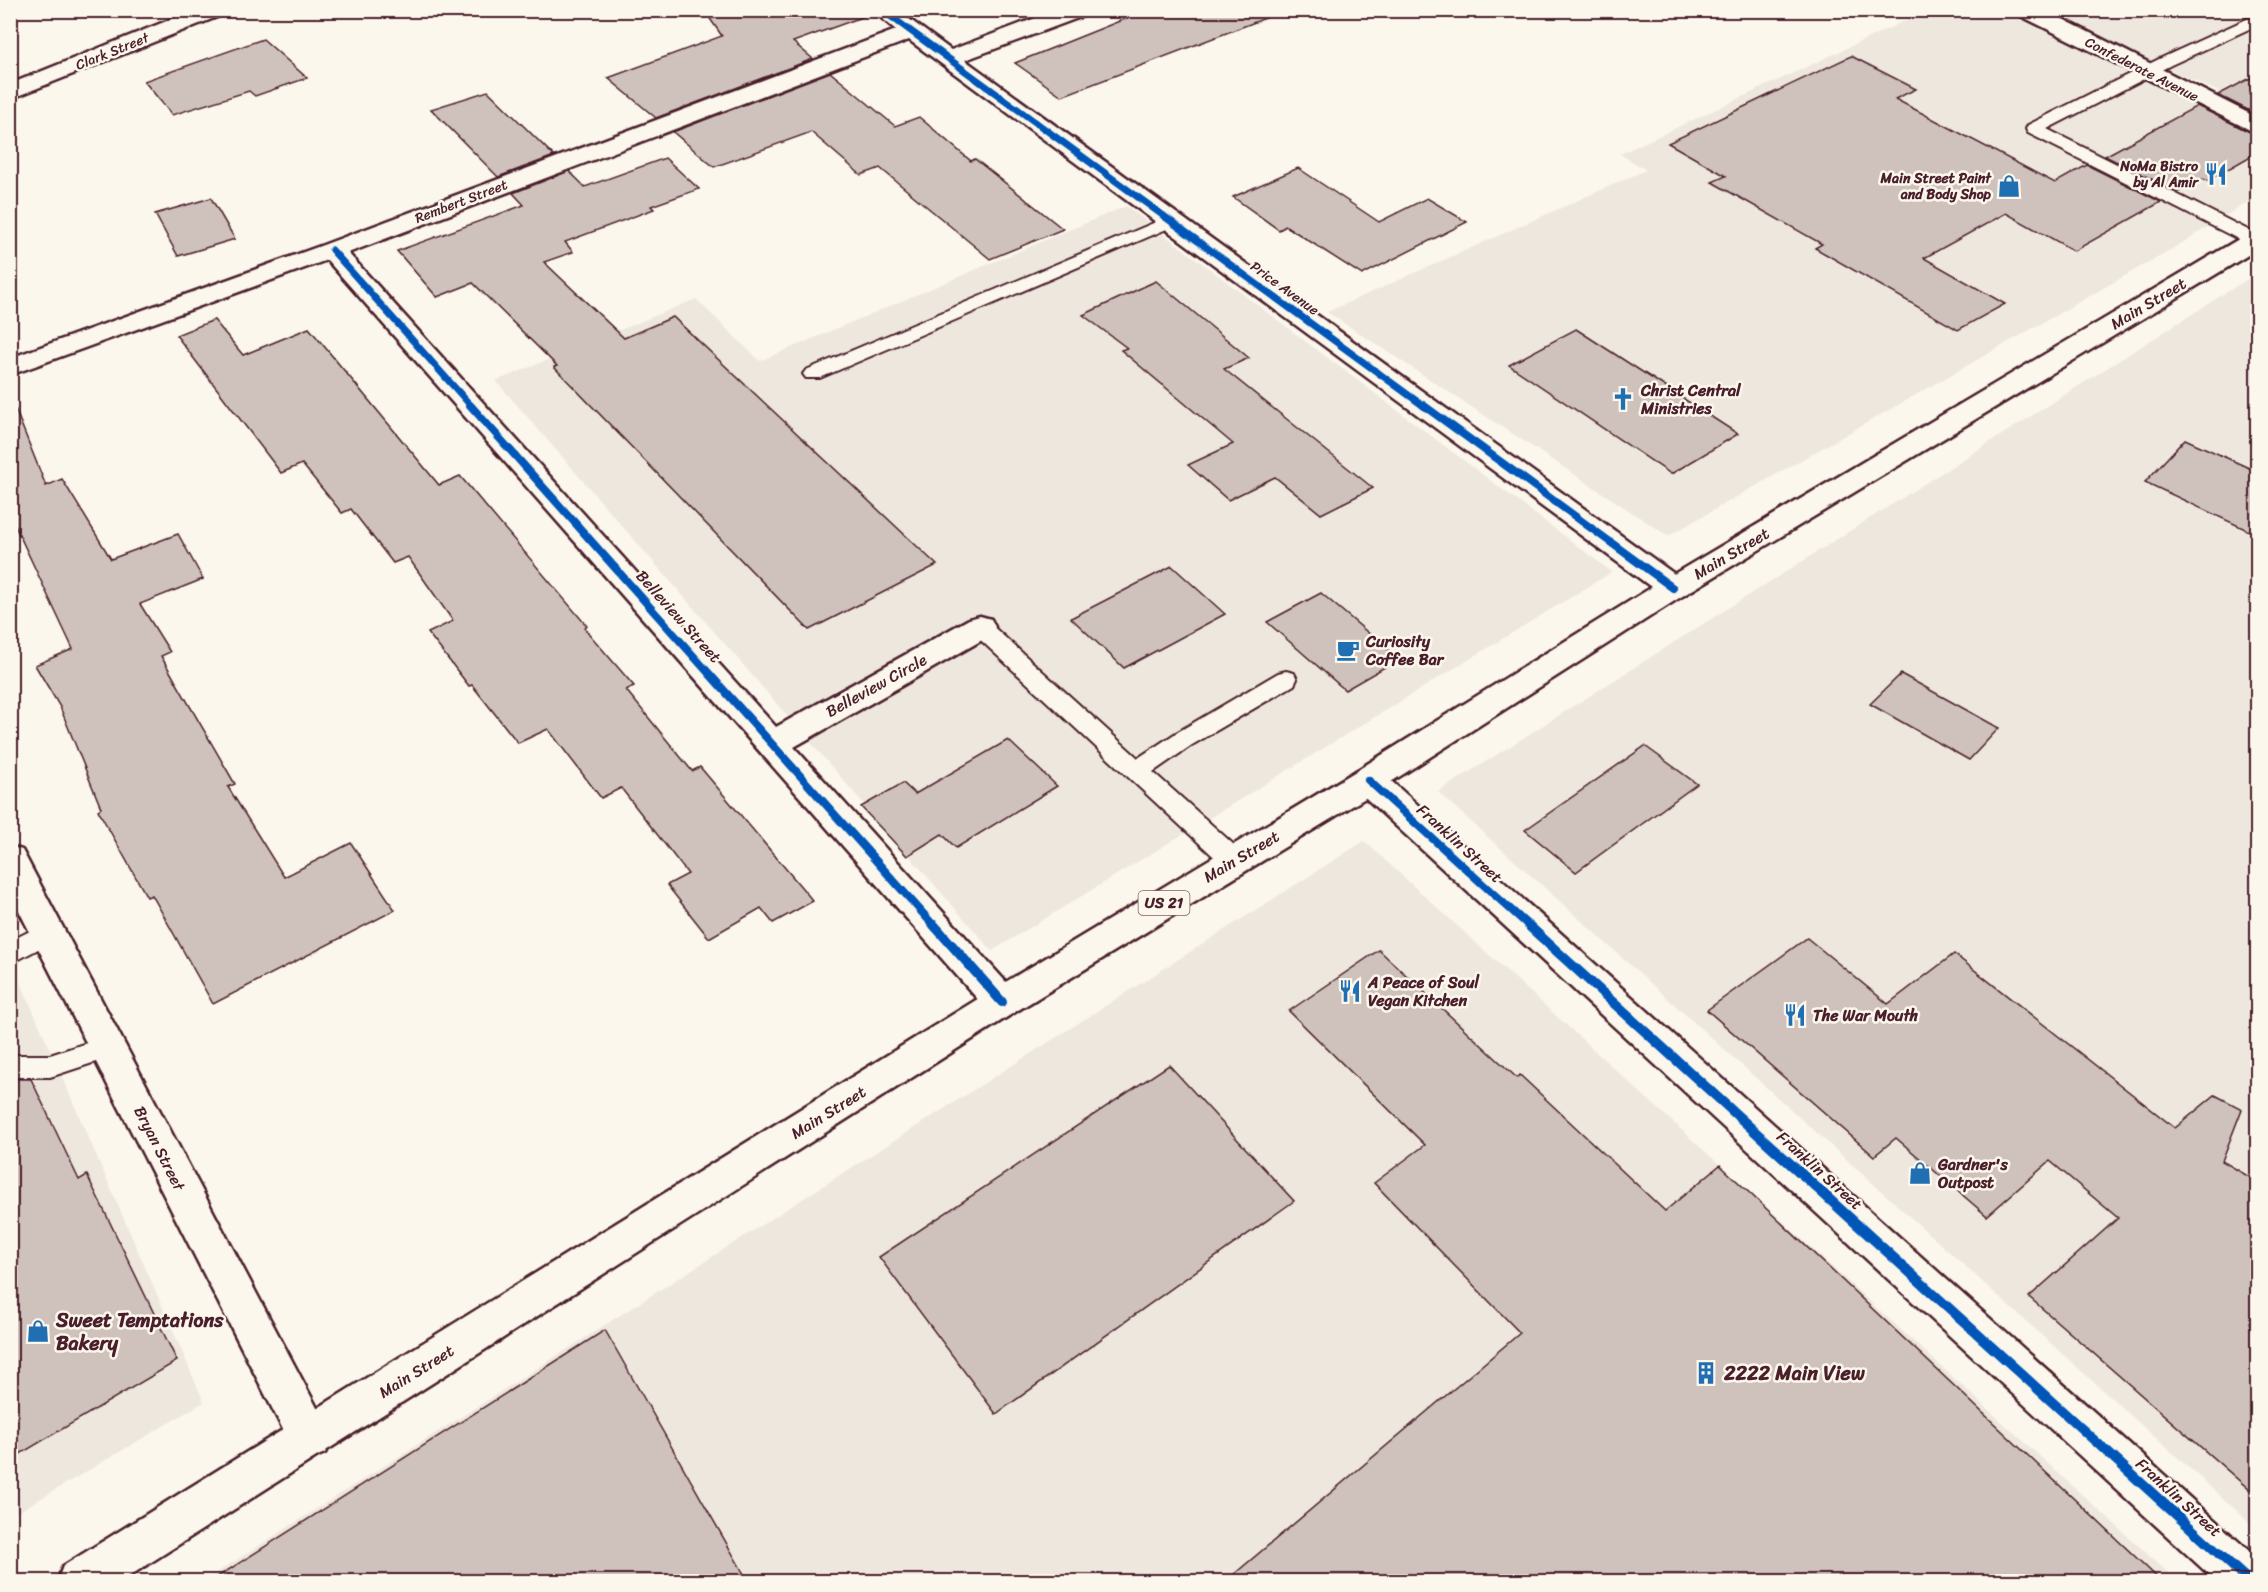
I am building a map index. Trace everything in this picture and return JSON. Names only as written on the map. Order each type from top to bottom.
[{"type":"street","name":"Clark Street","points":[[10,92],[214,10]]},
{"type":"street","name":"Price Avenue","points":[[882,10],[1673,588]]},
{"type":"street","points":[[948,59],[1078,10]]},
{"type":"street","name":"Confederate Avenue","points":[[2026,10],[2258,127]]},
{"type":"street","name":"Rembert Street","points":[[10,367],[332,250],[911,32]]},
{"type":"street","name":"Main Street","points":[[79,1581],[1002,1002],[1368,780],[1673,588],[2256,239]]},
{"type":"street","name":"Belleview Street","points":[[332,250],[1002,1002]]},
{"type":"street","name":"Belleview Circle","points":[[772,744],[980,627]]},
{"type":"street","name":"Franklin Street","points":[[1368,780],[2250,1581]]},
{"type":"street","name":"Bryan Street","points":[[10,860],[310,1438]]},
{"type":"lane","points":[[2256,239],[2034,129],[2147,71],[2249,23],[2258,27]]},
{"type":"lane","points":[[813,374],[1170,221]]},
{"type":"lane","points":[[980,627],[1234,860]]},
{"type":"lane","points":[[1137,771],[1184,739],[1286,679]]},
{"type":"lane","points":[[10,954],[48,932]]},
{"type":"lane","points":[[10,1066],[50,1066],[108,1047]]},
{"type":"shaded area","points":[[2070,10],[2257,11],[2257,110],[2057,17]]},
{"type":"shaded area","points":[[1926,11],[2024,11],[2257,138],[2257,196],[2179,245],[1668,536],[1327,312],[1646,170],[1620,154]]},
{"type":"shaded area","points":[[1126,206],[1612,572],[992,951],[496,381],[696,299],[760,361]]},
{"type":"shaded area","points":[[2257,273],[2257,1529],[1438,792]]},
{"type":"shaded area","points":[[1364,841],[2177,1581],[202,1582]]},
{"type":"shaded area","points":[[10,958],[204,1402],[11,1516],[10,1516]]},
{"type":"building","points":[[704,10],[864,10],[865,16],[793,42],[813,59],[656,118],[608,78],[722,36]]},
{"type":"building","points":[[1147,10],[1276,10],[1276,14],[1062,96],[1015,63]]},
{"type":"building","points":[[263,39],[307,78],[255,96],[249,91],[172,115],[144,81]]},
{"type":"building","points":[[1851,56],[1916,89],[1895,99],[2055,183],[2087,165],[2161,202],[2074,251],[2006,213],[1924,258],[2005,304],[1958,330],[1815,248],[1822,244],[1712,182],[1726,176],[1668,143]]},
{"type":"building","points":[[830,72],[895,126],[919,117],[971,161],[975,159],[1063,229],[990,259],[880,168],[861,175],[811,132],[714,167],[673,132]]},
{"type":"building","points":[[2258,74],[2258,115],[2218,95]]},
{"type":"building","points":[[488,91],[554,156],[498,177],[431,109]]},
{"type":"building","points":[[2197,106],[2258,136],[2258,152],[2207,181],[2203,179],[2178,192],[2105,156]]},
{"type":"building","points":[[665,158],[699,189],[651,206],[654,209],[565,242],[573,252],[544,262],[624,338],[673,317],[937,565],[809,630],[554,367],[557,366],[473,283],[437,297],[397,251],[524,205],[513,193],[569,171],[585,187]]},
{"type":"building","points":[[1298,168],[1379,222],[1427,198],[1467,222],[1362,275],[1286,226],[1279,230],[1233,197]]},
{"type":"building","points":[[211,198],[235,239],[178,256],[155,214]]},
{"type":"building","points":[[1156,281],[1249,358],[1224,369],[1373,488],[1321,514],[1275,477],[1228,500],[1188,465],[1233,444],[1121,350],[1127,348],[1083,315]]},
{"type":"building","points":[[214,320],[243,355],[309,328],[439,485],[460,476],[587,626],[584,628],[634,686],[626,690],[692,771],[700,767],[813,901],[773,923],[761,908],[709,938],[667,885],[688,874],[621,788],[601,798],[548,729],[518,743],[472,685],[469,686],[428,633],[453,621],[408,557],[393,563],[351,509],[342,513],[302,464],[281,473],[176,335]]},
{"type":"building","name":"Christ Central Ministries","points":[[1576,329],[1738,434],[1671,474],[1509,365]]},
{"type":"building","points":[[10,401],[12,401],[46,486],[62,479],[111,559],[178,534],[203,579],[140,604],[170,652],[161,656],[235,784],[228,787],[284,877],[351,843],[395,910],[213,1004],[152,895],[147,897],[98,810],[101,808],[60,707],[35,665],[73,649],[10,515]]},
{"type":"building","points":[[2185,439],[2258,472],[2258,535],[2145,482]]},
{"type":"building","points":[[1172,566],[1225,614],[1124,668],[1071,618]]},
{"type":"building","points":[[1321,593],[1399,659],[1345,690],[1267,622]]},
{"type":"building","points":[[1901,674],[1999,728],[1969,760],[1870,704]]},
{"type":"building","points":[[1008,740],[1057,786],[956,848],[942,834],[907,856],[861,807],[903,783],[915,794]]},
{"type":"building","points":[[1645,746],[1697,784],[1576,872],[1525,830]]},
{"type":"building","points":[[1807,938],[1888,1004],[1954,954],[2175,1128],[2215,1095],[2242,1109],[2222,1161],[2258,1182],[2258,1497],[2029,1297],[2118,1218],[2050,1161],[1987,1216],[1896,1138],[1874,1156],[1707,1010]]},
{"type":"building","name":"2222 Main View","points":[[1379,950],[1517,1078],[1520,1075],[1665,1211],[1720,1165],[2161,1581],[1226,1581],[1520,1333],[1374,1183],[1425,1145],[1289,1011]]},
{"type":"building","points":[[1169,1065],[1294,1201],[996,1414],[879,1257]]},
{"type":"building","points":[[10,1079],[31,1079],[79,1180],[87,1175],[177,1361],[10,1460]]},
{"type":"building","points":[[605,1330],[748,1581],[211,1581]]},
{"type":"cycle path","points":[[882,10],[1673,588]]},
{"type":"cycle path","points":[[332,250],[1002,1002]]},
{"type":"cycle path","points":[[1368,780],[2250,1582]]},
{"type":"place","name":"NoMa Bistro by Al Amir","points":[[2216,174]]},
{"type":"place","name":"Main Street Paint and Body Shop","points":[[2009,186]]},
{"type":"place","name":"Christ Central Ministries","points":[[1623,399]]},
{"type":"place","name":"Curiosity Coffee Bar","points":[[1348,650]]},
{"type":"place","name":"A Peace of Soul Vegan Kitchen","points":[[1350,991]]},
{"type":"place","name":"The War Mouth","points":[[1795,1015]]},
{"type":"place","name":"Gardner's Outpost","points":[[1920,1173]]},
{"type":"place","name":"Sweet Temptations Bakery","points":[[38,1331]]},
{"type":"place","name":"2222 Main View","points":[[1706,1373]]}]
